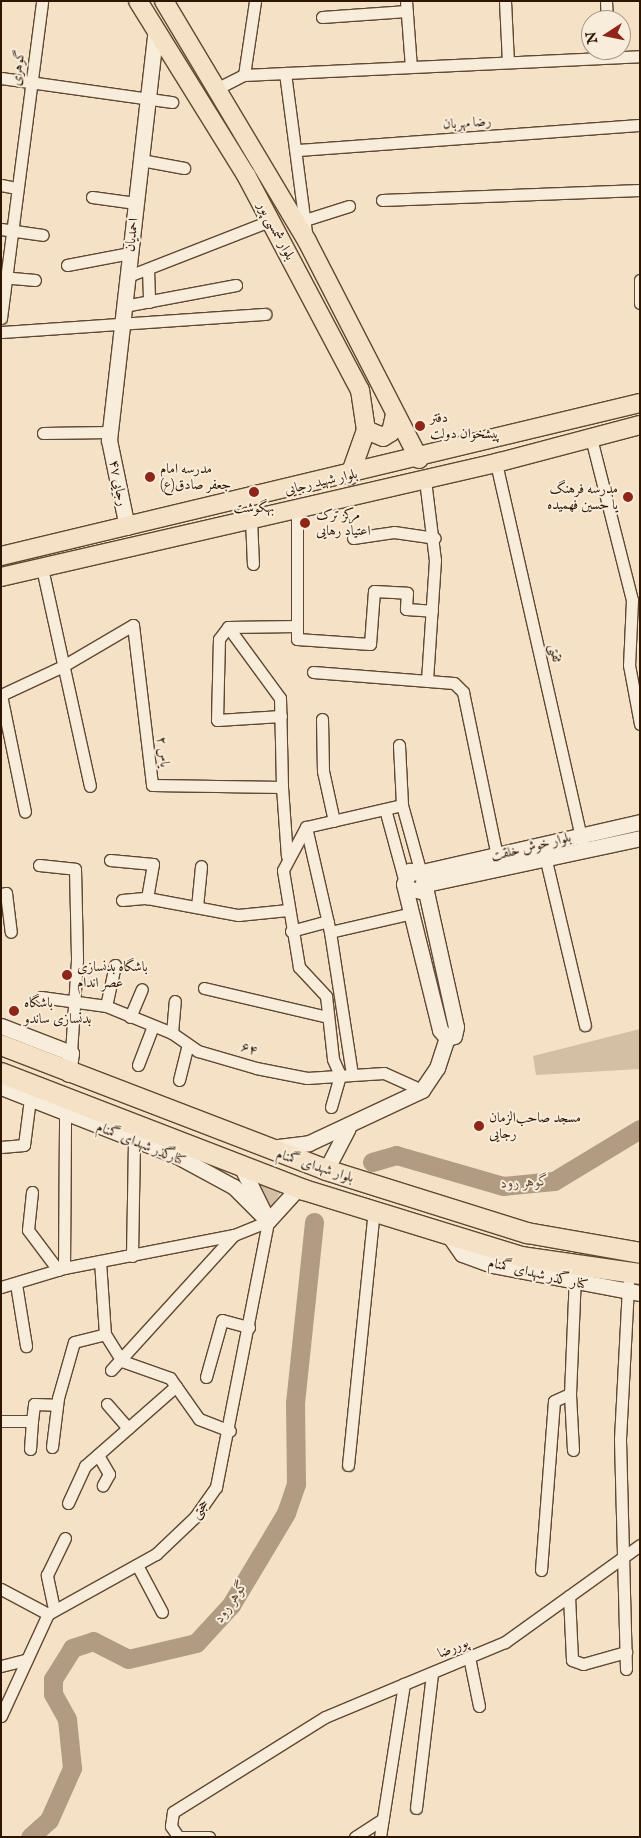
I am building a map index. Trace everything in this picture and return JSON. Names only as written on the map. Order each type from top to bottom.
[{"type":"highway","name":"بلوار شهدای گمنام","points":[[1,1045],[68,1074],[263,1149],[326,1170],[527,1233],[635,1252]]},
{"type":"highway","name":"بلوار شهدای گمنام","points":[[1,1073],[106,1122],[208,1153],[298,1188],[575,1274],[634,1282]]},
{"type":"highway","points":[[634,1282],[635,1252]]},
{"type":"main road","name":"بلوار شمسی پور","points":[[138,1],[270,221],[360,390],[366,430],[350,475]]},
{"type":"main road","name":"بلوار شمسی پور","points":[[164,1],[218,88],[307,242],[418,459]]},
{"type":"main road","name":"بلوار شهید رجایی","points":[[2,553],[127,527],[350,475],[640,403]]},
{"type":"main road","points":[[366,430],[383,437],[391,432],[395,414]]},
{"type":"main road","name":"بلوار شهید رجایی","points":[[1,577],[425,480],[640,425]]},
{"type":"street","name":"گوهری","points":[[1,318],[7,230],[18,188],[42,1]]},
{"type":"street","points":[[244,75],[255,1]]},
{"type":"street","points":[[505,1],[508,62]]},
{"type":"street","points":[[322,17],[407,6],[410,67]]},
{"type":"street","name":"احمدیان","points":[[110,436],[126,277],[156,30]]},
{"type":"street","points":[[218,88],[244,75],[508,62],[581,56]]},
{"type":"street","points":[[285,73],[308,219],[307,242]]},
{"type":"street","points":[[1,78],[172,102]]},
{"type":"street","name":"رضا مهربان","points":[[297,150],[640,125]]},
{"type":"street","points":[[141,160],[184,168]]},
{"type":"street","points":[[1,186],[18,188]]},
{"type":"street","points":[[382,200],[640,190]]},
{"type":"street","points":[[92,197],[136,203]]},
{"type":"street","points":[[308,219],[349,206]]},
{"type":"street","points":[[126,277],[270,221]]},
{"type":"street","points":[[7,230],[43,235]]},
{"type":"street","points":[[67,265],[130,253]]},
{"type":"street","points":[[148,269],[149,302]]},
{"type":"street","points":[[4,277],[35,280]]},
{"type":"street","points":[[640,280],[640,303]]},
{"type":"street","points":[[124,306],[236,285]]},
{"type":"street","points":[[1,332],[265,314]]},
{"type":"street","points":[[43,432],[110,436]]},
{"type":"street","name":"رجایی ۴۷","points":[[110,436],[127,527]]},
{"type":"street","points":[[591,438],[636,617],[629,665],[640,724]]},
{"type":"street","points":[[418,459],[425,480],[435,538],[427,681]]},
{"type":"street","name":"ثقتی","points":[[496,463],[584,850]]},
{"type":"street","points":[[297,509],[297,639],[370,644],[374,591],[407,594],[406,609],[432,611]]},
{"type":"street","points":[[251,519],[253,564]]},
{"type":"street","points":[[353,538],[394,532],[435,538]]},
{"type":"street","points":[[42,568],[90,786]]},
{"type":"street","name":"یاس ۲","points":[[64,666],[133,624],[152,785],[282,787]]},
{"type":"street","points":[[281,716],[217,720],[216,654],[222,630],[228,626],[297,626]]},
{"type":"street","points":[[228,626],[280,698],[282,787],[287,856]]},
{"type":"street","points":[[25,812],[1,695],[64,666]]},
{"type":"street","points":[[313,672],[454,683],[463,692],[497,856]]},
{"type":"street","points":[[322,719],[323,772],[334,821]]},
{"type":"street","points":[[399,745],[402,805],[423,878],[456,1026],[454,1036],[447,1038]]},
{"type":"street","points":[[346,1075],[328,1017],[326,996],[299,967],[291,931],[283,870],[287,856],[306,827],[402,805]]},
{"type":"street","points":[[385,809],[440,1030],[447,1038]]},
{"type":"street","name":"بلوار خوش خلقت","points":[[423,878],[544,852],[580,835],[640,822]]},
{"type":"street","points":[[306,827],[328,920],[340,994],[346,1075],[331,1107]]},
{"type":"street","name":"بلوار خوش خلقت","points":[[423,878],[497,856],[584,850],[640,838]]},
{"type":"street","points":[[544,852],[584,1025]]},
{"type":"street","points":[[110,860],[153,864],[147,898]]},
{"type":"street","points":[[40,865],[75,869],[74,1001],[68,1074]]},
{"type":"street","points":[[197,907],[201,866]]},
{"type":"street","points":[[405,884],[416,892],[423,878]]},
{"type":"street","points":[[1,894],[6,893],[11,932]]},
{"type":"street","points":[[122,900],[147,898],[238,915],[288,910]]},
{"type":"street","points":[[330,932],[412,913]]},
{"type":"street","points":[[291,931],[328,920]]},
{"type":"street","points":[[106,1006],[115,965]]},
{"type":"street","points":[[204,988],[328,1017]]},
{"type":"street","points":[[130,1017],[142,989]]},
{"type":"street","points":[[326,996],[340,994]]},
{"type":"street","name":"۶۴","points":[[41,997],[106,1006],[172,1033],[188,1045],[291,1076],[384,1073],[422,1090]]},
{"type":"street","points":[[172,1033],[175,1001]]},
{"type":"street","points":[[1,1026],[71,1053]]},
{"type":"street","points":[[138,1065],[153,1026]]},
{"type":"street","points":[[263,1149],[309,1143],[348,1128],[422,1090],[437,1068],[447,1038]]},
{"type":"street","points":[[179,1080],[188,1045]]},
{"type":"street","name":"کنارگذر شهدای گمنام","points":[[1,1087],[65,1114],[106,1122],[134,1140],[177,1156],[234,1187],[268,1221]]},
{"type":"street","points":[[1,1147],[24,1145],[30,1099]]},
{"type":"street","points":[[61,1269],[65,1114]]},
{"type":"street","points":[[326,1170],[348,1128]]},
{"type":"street","points":[[132,1256],[134,1140]]},
{"type":"street","points":[[177,1156],[208,1153]]},
{"type":"street","points":[[241,1166],[268,1221]]},
{"type":"street","points":[[1,1287],[61,1269],[234,1235],[268,1221],[298,1188]]},
{"type":"street","points":[[32,1192],[28,1230],[61,1269]]},
{"type":"street","points":[[348,1465],[374,1211]]},
{"type":"street","name":"حجتی","points":[[51,1611],[162,1550],[211,1495],[230,1431],[268,1221]]},
{"type":"street","points":[[111,1370],[122,1361],[234,1235]]},
{"type":"street","points":[[100,1261],[105,1334],[122,1361],[156,1370],[176,1386],[199,1419],[230,1431]]},
{"type":"street","points":[[573,1450],[570,1394],[575,1274]]},
{"type":"street","points":[[626,1670],[620,1439],[634,1282]]},
{"type":"street","points":[[16,1284],[26,1346]]},
{"type":"street","points":[[206,1377],[222,1320],[250,1327]]},
{"type":"street","points":[[52,1447],[57,1405],[74,1342],[105,1334]]},
{"type":"street","points":[[68,1503],[85,1466],[176,1386]]},
{"type":"street","points":[[541,1570],[554,1401],[570,1394]]},
{"type":"street","points":[[30,1449],[34,1404],[57,1405]]},
{"type":"street","points":[[107,1404],[128,1428]]},
{"type":"street","points":[[1,1421],[32,1421]]},
{"type":"street","points":[[98,1455],[109,1474],[103,1485]]},
{"type":"street","points":[[1,1716],[26,1660],[51,1611],[47,1575],[66,1538]]},
{"type":"street","name":"پوررضا","points":[[177,1836],[171,1826],[173,1812],[325,1717],[505,1642],[640,1545]]},
{"type":"street","points":[[137,1564],[162,1612]]},
{"type":"street","points":[[1,1589],[51,1611]]},
{"type":"street","points":[[569,1596],[572,1660],[583,1664],[626,1652]]},
{"type":"street","points":[[469,1657],[479,1706]]},
{"type":"street","points":[[1,1666],[26,1660]]},
{"type":"street","points":[[416,1808],[432,1673]]},
{"type":"street","points":[[380,1837],[404,1684]]},
{"type":"street","points":[[355,1837],[383,1819]]},
{"type":"street","points":[[177,1836],[209,1837]]},
{"type":"shaded area","points":[[640,1029],[640,1069],[536,1075],[533,1056]]},
{"type":"shaded area","points":[[255,1182],[283,1189],[267,1214]]},
{"type":"waterway","name":"گوهر رود","points":[[372,1162],[396,1155],[503,1186],[554,1181],[640,1129]]},
{"type":"waterway","name":"گوهر رود","points":[[30,1837],[49,1820],[72,1768],[67,1719],[53,1694],[53,1679],[72,1648],[93,1641],[128,1659],[196,1643],[231,1605],[286,1513],[296,1484],[295,1403],[314,1222]]},
{"type":"place","name":"دفتر پیشخوان دولت","points":[[420,426]]},
{"type":"place","name":"مدرسه امام جعفر صادق(ع)","points":[[150,477]]},
{"type":"place","name":"بهگوشت","points":[[254,492]]},
{"type":"place","name":"مدرسه فرهنگ یا حسین فهمیده","points":[[628,497]]},
{"type":"place","name":"مرکز ترک اعتیاد رهایی","points":[[305,523]]},
{"type":"place","name":"باشگاه بدنسازی عصر اندام","points":[[67,975]]},
{"type":"place","name":"باشگاه بدنسازی ساندو","points":[[14,1011]]},
{"type":"place","name":"مسجد صاحب‌الزمان رجایی","points":[[479,1126]]}]
